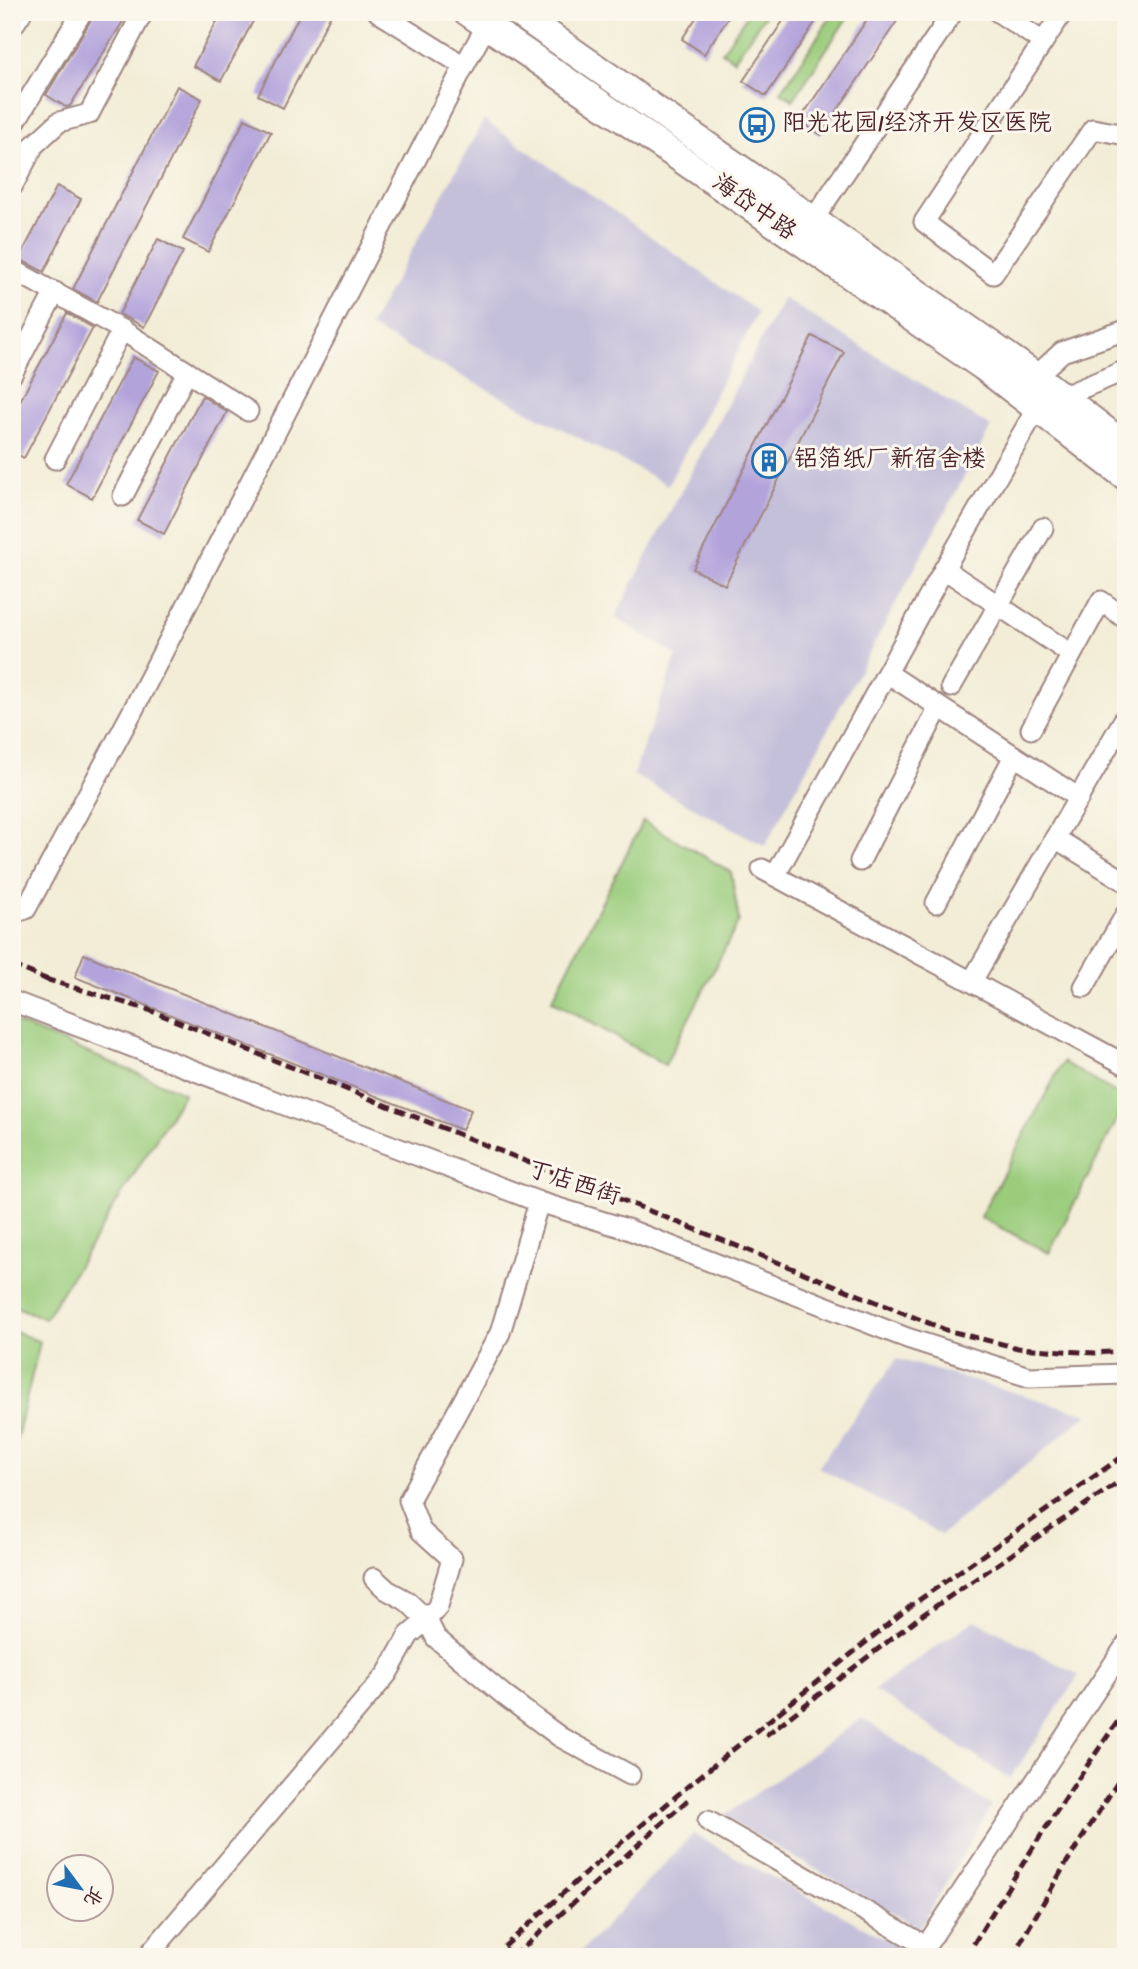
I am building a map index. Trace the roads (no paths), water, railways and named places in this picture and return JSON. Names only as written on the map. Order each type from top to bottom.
[{"type":"main road","points":[[12,21],[18,12]]},
{"type":"main road","name":"海岱中路","points":[[517,12],[1037,376],[1126,446]]},
{"type":"main road","name":"海岱中路","points":[[482,16],[983,367],[1126,477]]},
{"type":"street","points":[[34,145],[12,129],[82,12]]},
{"type":"street","points":[[12,187],[34,145],[59,122],[89,114],[143,12]]},
{"type":"street","points":[[378,12],[464,66]]},
{"type":"street","points":[[813,220],[953,12]]},
{"type":"street","points":[[999,12],[1043,42]]},
{"type":"street","points":[[1063,12],[924,222],[993,274],[1093,130],[1126,135]]},
{"type":"street","points":[[12,914],[26,909],[131,714],[464,66],[482,16]]},
{"type":"street","points":[[12,269],[122,330],[248,411]]},
{"type":"street","points":[[12,374],[55,292]]},
{"type":"street","points":[[55,458],[122,330]]},
{"type":"street","points":[[1126,330],[1062,352],[1037,376],[1037,408],[887,673],[768,873],[1126,1065]]},
{"type":"street","points":[[1037,408],[1126,370]]},
{"type":"street","points":[[123,496],[187,372]]},
{"type":"street","points":[[951,687],[1043,528]]},
{"type":"street","points":[[944,569],[1071,654]]},
{"type":"street","points":[[1031,729],[1101,601],[1126,620]]},
{"type":"street","points":[[887,673],[1079,798]]},
{"type":"street","points":[[860,861],[939,707]]},
{"type":"street","points":[[972,982],[1126,716]]},
{"type":"street","points":[[936,903],[1014,756]]},
{"type":"street","points":[[1055,838],[1126,883]]},
{"type":"street","points":[[1084,987],[1126,915]]},
{"type":"street","name":"丁店西街","points":[[12,1001],[539,1202],[626,1229],[907,1338],[1029,1377],[1126,1374]]},
{"type":"street","points":[[147,1957],[387,1674],[409,1635],[427,1620],[438,1606],[452,1559],[421,1531],[409,1500],[500,1333],[539,1202]]},
{"type":"street","points":[[374,1578],[387,1590],[407,1601],[427,1620],[436,1638],[538,1721],[560,1737],[630,1775]]},
{"type":"street","points":[[708,1821],[924,1952],[1126,1645]]},
{"type":"railway","points":[[12,965],[53,982]]},
{"type":"railway","points":[[45,979],[149,1010],[946,1330],[1018,1348],[1095,1353],[1126,1351]]},
{"type":"railway","points":[[493,1957],[581,1877],[688,1786],[912,1605],[1126,1454]]},
{"type":"railway","points":[[766,1735],[921,1616],[1126,1477]]},
{"type":"railway","points":[[966,1957],[1043,1832],[1126,1710]]},
{"type":"railway","points":[[1012,1957],[1065,1865],[1126,1769]]},
{"type":"railway","points":[[513,1957],[690,1798]]},
{"type":"place","name":"阳光花园/经济开发区医院","points":[[757,125]]},
{"type":"place","name":"铝箔纸厂新宿舍楼","points":[[769,461]]}]
